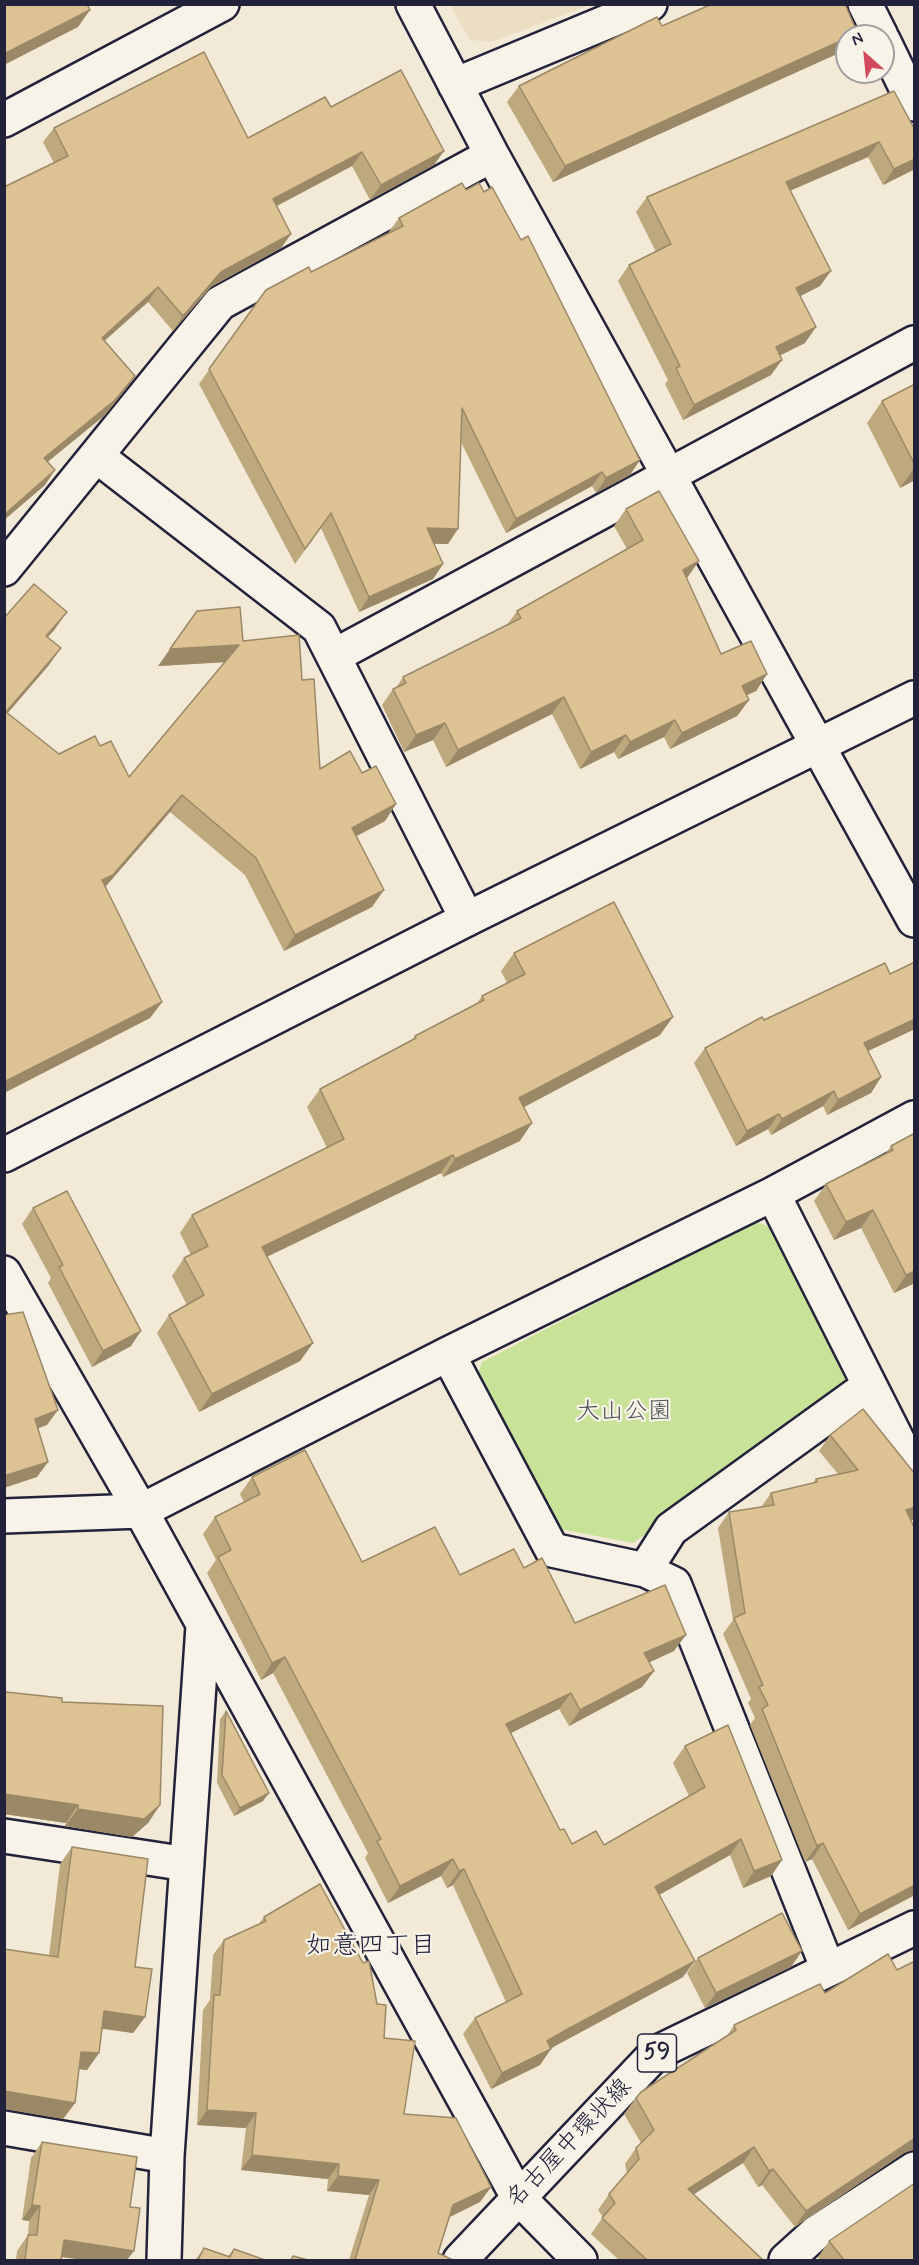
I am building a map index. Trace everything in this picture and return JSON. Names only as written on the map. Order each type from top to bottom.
[{"type":"street","points":[[4,120],[222,4]]},
{"type":"street","points":[[413,4],[492,155],[915,920]]},
{"type":"street","points":[[455,85],[650,4]]},
{"type":"street","points":[[865,4],[875,24]]},
{"type":"street","points":[[895,64],[915,104]]},
{"type":"street","points":[[4,569],[220,303],[492,155]]},
{"type":"street","points":[[334,656],[915,343]]},
{"type":"street","points":[[98,456],[319,628],[468,920]]},
{"type":"street","points":[[4,1155],[468,920],[915,698]]},
{"type":"street","points":[[4,1516],[141,1511],[448,1354],[773,1194],[915,1118]]},
{"type":"street","points":[[773,1194],[915,1473]]},
{"type":"street","points":[[4,1273],[141,1511],[518,2197],[580,2260]]},
{"type":"street","points":[[448,1354],[552,1550],[645,1570],[674,1584],[828,1969]]},
{"type":"street","points":[[645,1570],[671,1530],[869,1386]]},
{"type":"street","points":[[164,2260],[167,2156],[203,1626]]},
{"type":"street","points":[[4,1836],[187,1864]]},
{"type":"street","name":"名古屋中環状線","points":[[460,2260],[656,2053],[915,1928]]},
{"type":"street","points":[[4,2128],[167,2156]]},
{"type":"street","points":[[786,2260],[818,2232],[915,2169]]},
{"type":"shaded area","points":[[450,5],[590,5],[491,42],[470,40]]},
{"type":"green space","name":"大山公園","points":[[755,1221],[772,1228],[848,1370],[841,1393],[633,1543],[560,1529],[476,1382],[482,1362]]},
{"type":"building","points":[[4,4],[87,4],[90,10],[4,54]]},
{"type":"building","points":[[712,4],[845,4],[854,24],[835,24],[835,43],[565,166],[519,86],[657,17],[662,26]]},
{"type":"building","points":[[204,52],[248,138],[325,97],[331,107],[401,70],[444,151],[381,185],[362,152],[273,199],[291,234],[221,272],[183,316],[158,287],[102,338],[135,376],[115,400],[44,458],[55,470],[4,515],[4,187],[68,156],[54,128]]},
{"type":"building","points":[[894,91],[915,130],[915,159],[894,169],[879,142],[786,182],[831,271],[796,288],[816,327],[776,347],[782,360],[694,405],[676,368],[680,366],[629,265],[671,244],[647,197]]},
{"type":"building","points":[[462,183],[466,190],[479,183],[484,192],[492,187],[521,240],[528,236],[640,460],[606,478],[602,472],[516,519],[462,408],[458,529],[427,528],[443,564],[369,597],[331,513],[305,549],[209,369],[266,290],[309,267],[311,272],[403,226],[399,218]]},
{"type":"building","points":[[915,384],[915,465],[882,401]]},
{"type":"building","points":[[659,491],[699,561],[683,570],[721,654],[751,641],[767,674],[742,686],[749,700],[682,733],[675,720],[630,742],[626,735],[591,752],[564,697],[458,750],[445,723],[416,735],[393,689],[406,683],[403,677],[521,618],[517,611],[643,540],[626,509]]},
{"type":"building","points":[[34,584],[67,612],[46,636],[61,648],[6,712],[59,754],[95,736],[100,746],[111,741],[129,777],[239,645],[170,649],[197,611],[240,607],[243,641],[299,635],[302,680],[314,679],[320,769],[350,751],[362,773],[376,766],[396,804],[352,828],[384,890],[295,935],[256,858],[182,795],[113,875],[102,880],[162,1002],[4,1082],[4,618]]},
{"type":"building","points":[[614,902],[673,1017],[519,1098],[532,1123],[455,1159],[453,1155],[262,1247],[313,1343],[212,1394],[169,1315],[204,1295],[184,1258],[208,1246],[192,1215],[344,1139],[320,1089],[484,1000],[482,996],[525,974],[514,953]]},
{"type":"building","points":[[915,962],[915,1019],[864,1043],[881,1077],[838,1100],[834,1091],[782,1119],[779,1114],[747,1131],[705,1048],[762,1017],[764,1020],[885,963],[890,974]]},
{"type":"building","points":[[915,1133],[915,1271],[906,1275],[873,1210],[846,1222],[826,1184],[893,1150],[891,1146]]},
{"type":"building","points":[[67,1191],[141,1331],[103,1351],[59,1267],[63,1265],[33,1208]]},
{"type":"building","points":[[23,1312],[58,1410],[35,1419],[48,1462],[4,1476],[4,1315]]},
{"type":"building","points":[[863,1409],[915,1474],[915,1507],[906,1510],[915,1529],[915,1885],[860,1914],[823,1843],[817,1846],[762,1709],[768,1705],[759,1687],[763,1685],[734,1618],[745,1613],[729,1512],[774,1505],[771,1493],[817,1482],[816,1479],[858,1470],[830,1435]]},
{"type":"building","points":[[305,1450],[362,1562],[435,1527],[460,1575],[514,1549],[524,1568],[542,1558],[575,1623],[665,1585],[686,1635],[644,1653],[654,1671],[580,1710],[571,1693],[506,1724],[560,1830],[564,1829],[572,1844],[596,1831],[604,1845],[705,1787],[685,1746],[728,1725],[782,1860],[754,1871],[741,1839],[655,1887],[695,1961],[547,2041],[551,2049],[502,2073],[475,2018],[522,1994],[464,1869],[459,1871],[453,1859],[400,1886],[377,1841],[381,1839],[285,1657],[272,1663],[218,1557],[231,1550],[215,1517],[260,1494],[252,1477]]},
{"type":"building","points":[[6,1692],[62,1698],[62,1702],[163,1706],[160,1805],[144,1819],[78,1809],[78,1805],[4,1794],[4,1698]]},
{"type":"building","points":[[226,1711],[269,1793],[240,1808],[222,1775]]},
{"type":"building","points":[[72,1847],[148,1859],[135,1967],[152,1969],[145,2017],[104,2011],[99,2053],[81,2052],[75,2103],[4,2091],[4,1949],[58,1957]]},
{"type":"building","points":[[320,1884],[363,1963],[369,1961],[377,2004],[386,2005],[384,2038],[415,2041],[404,2114],[456,2118],[491,2187],[453,2205],[438,2253],[453,2260],[355,2260],[379,2180],[338,2176],[339,2164],[252,2155],[256,2113],[207,2110],[214,1995],[220,1995],[224,1940],[266,1921],[264,1917]]},
{"type":"building","points":[[782,1913],[802,1951],[716,1993],[698,1958]]},
{"type":"building","points":[[888,1954],[897,1970],[915,1961],[915,2138],[806,2211],[773,2169],[769,2171],[754,2147],[688,2189],[763,2260],[647,2260],[602,2218],[615,2203],[609,2194],[639,2159],[636,2148],[654,2130],[636,2098],[641,2092],[736,2030],[734,2025],[820,1984],[825,1993]]},
{"type":"building","points":[[42,2142],[137,2157],[130,2207],[140,2208],[134,2251],[64,2240],[61,2260],[25,2260],[28,2235],[37,2235],[40,2206],[32,2205]]},
{"type":"building","points":[[915,2183],[915,2260],[844,2260],[829,2241]]},
{"type":"building","points":[[204,2248],[230,2257],[234,2249],[265,2260],[198,2260]]},
{"type":"building","points":[[293,2256],[308,2260],[291,2260]]},
{"type":"district","name":"如意四丁目","points":[[371,1948]]}]
